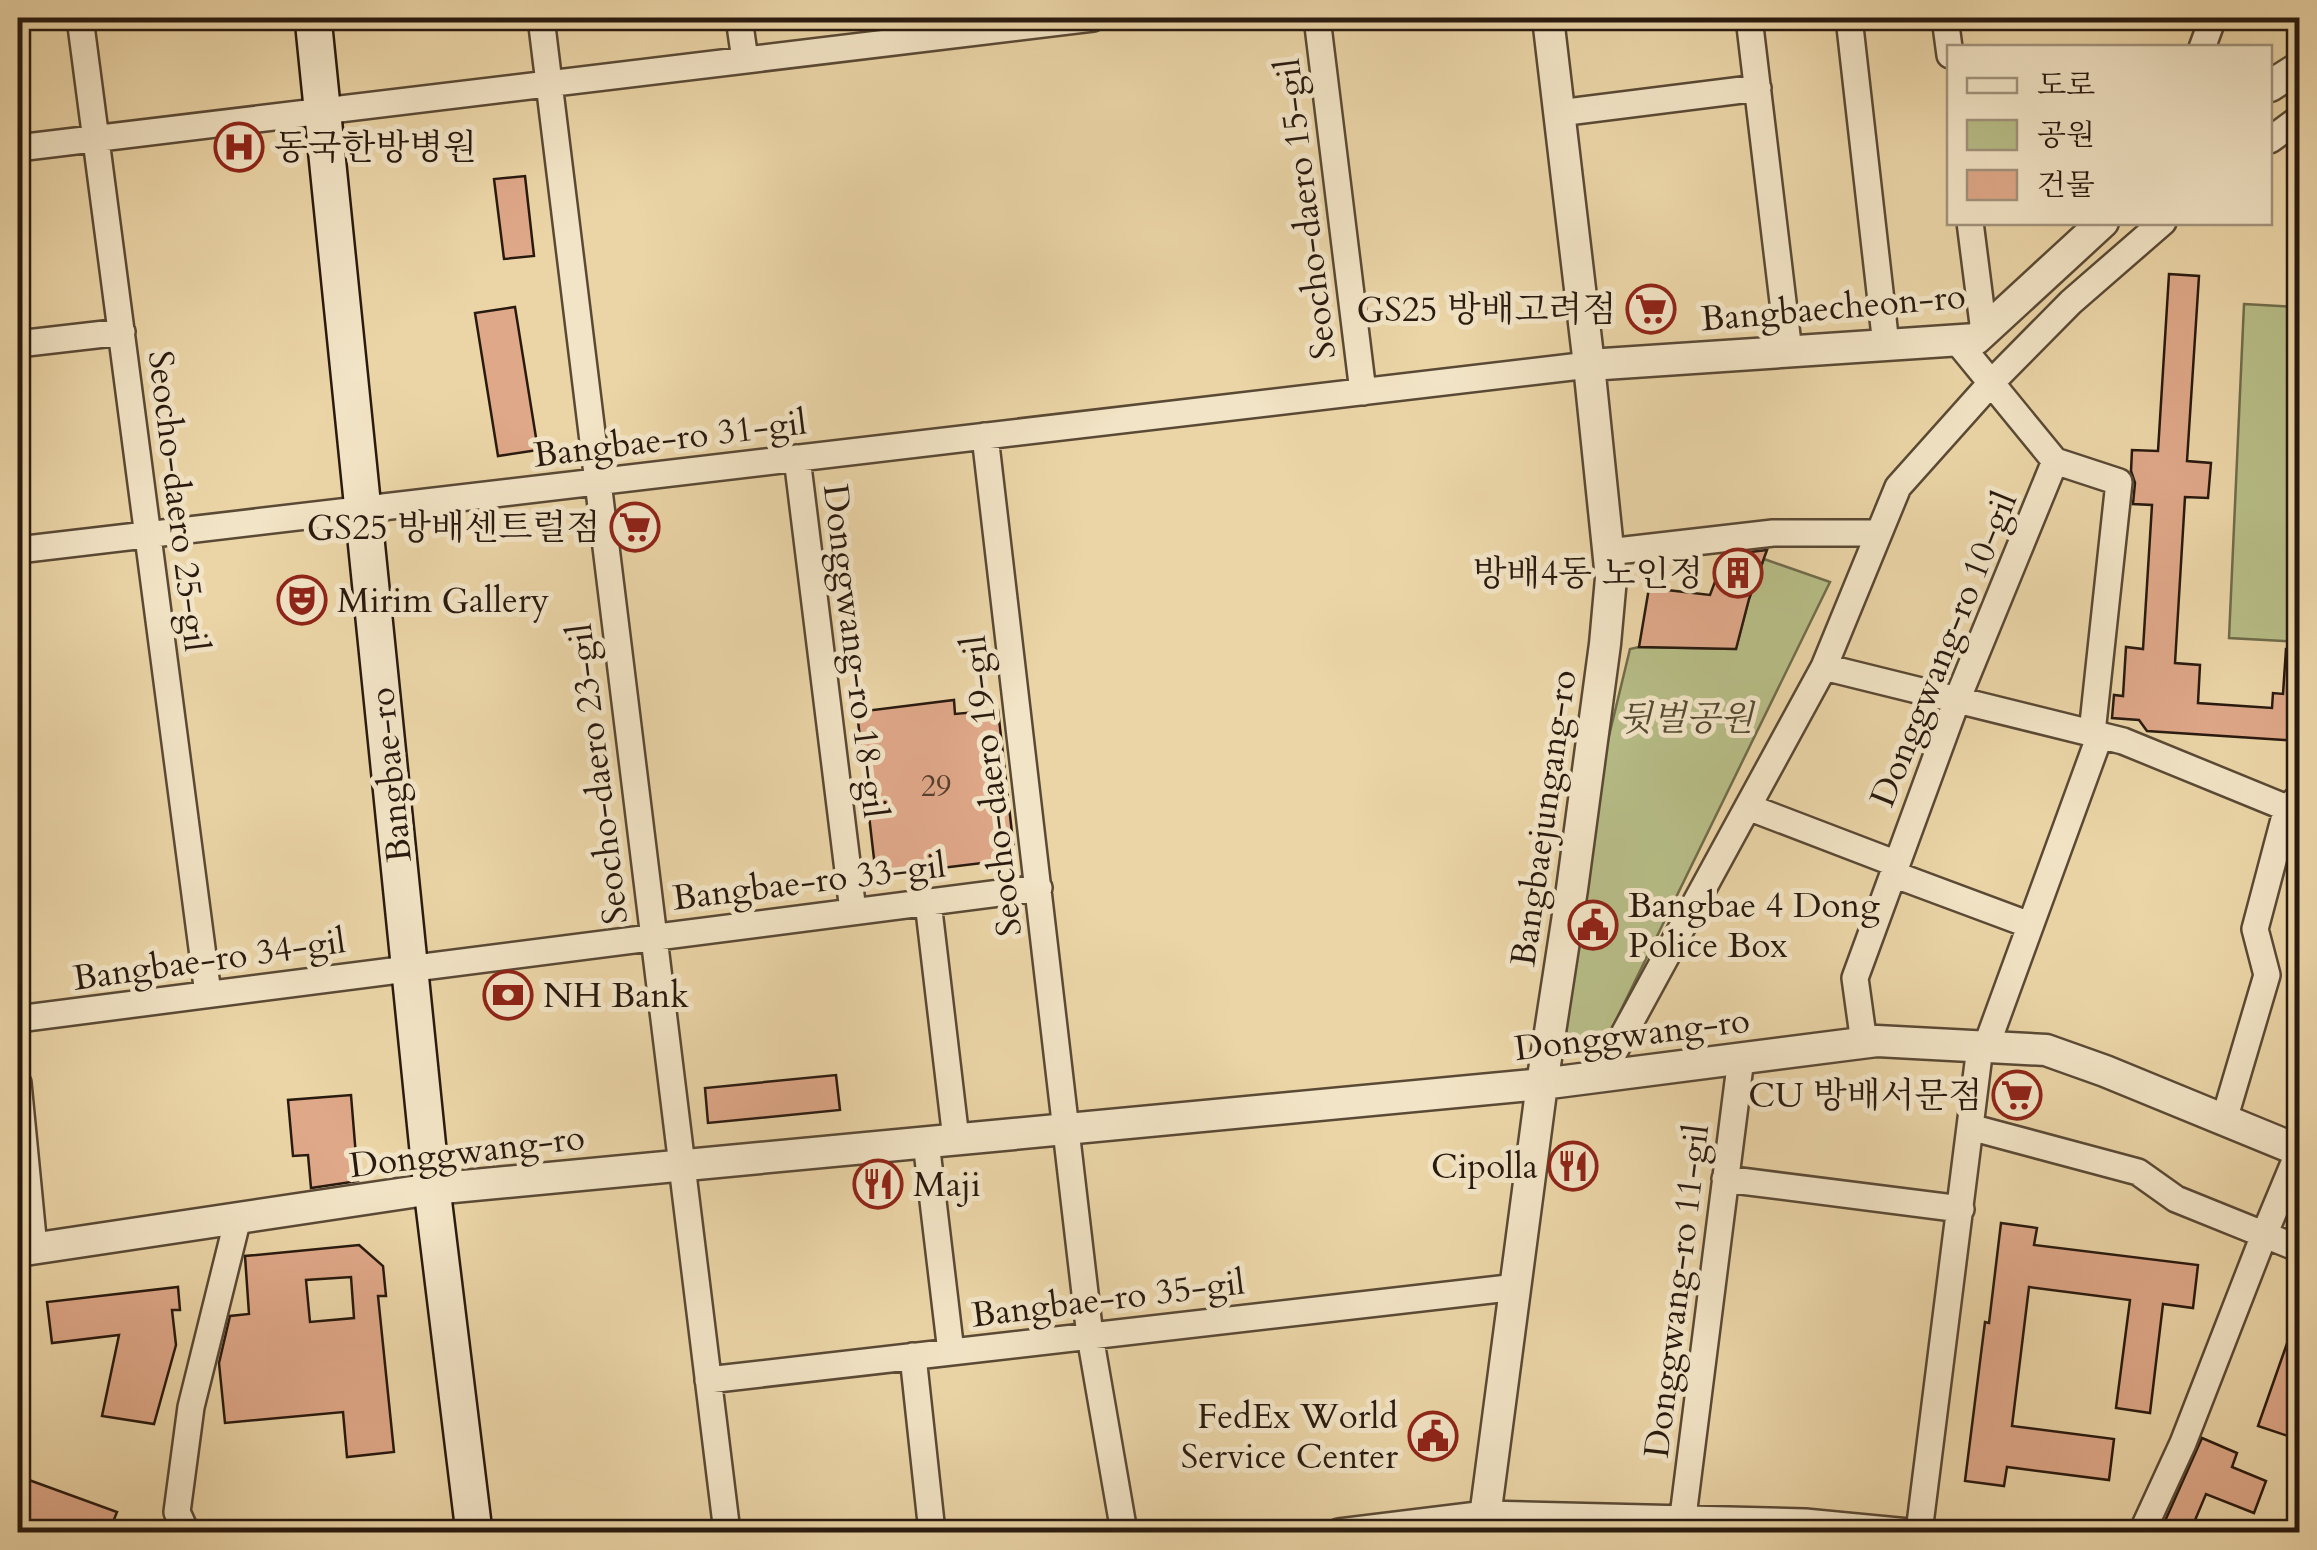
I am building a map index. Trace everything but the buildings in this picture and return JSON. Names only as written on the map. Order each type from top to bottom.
[{"type":"main road","name":"Bangbae-ro","points":[[313,18],[432,1189],[474,1532]]},
{"type":"street","name":"Seocho-daero 25-gil","points":[[80,18],[208,994]]},
{"type":"street","name":"Seocho-daero 23-gil","points":[[541,18],[727,1532]]},
{"type":"street","points":[[739,18],[744,60]]},
{"type":"street","points":[[18,148],[744,60],[934,27],[1093,18]]},
{"type":"street","name":"Seocho-daero 15-gil","points":[[1317,18],[1363,392]]},
{"type":"street","name":"Bangbaejungang-ro","points":[[1484,1524],[1606,644],[1611,578],[1548,18]]},
{"type":"street","points":[[1749,18],[1788,352]]},
{"type":"street","points":[[1849,18],[1886,345]]},
{"type":"street","points":[[1945,18],[1949,45]]},
{"type":"street","points":[[2203,45],[2213,18]]},
{"type":"street","points":[[2272,85],[2300,67]]},
{"type":"street","points":[[1559,113],[1758,88]]},
{"type":"street","points":[[2272,139],[2300,118]]},
{"type":"street","points":[[1919,1532],[1983,1047],[2030,926],[2096,734],[2119,482],[2056,461],[1991,383],[1970,336],[1970,225]]},
{"type":"street","name":"Bangbaecheon-ro","points":[[1589,366],[1970,336],[2100,225]]},
{"type":"street","points":[[1601,1076],[1824,667],[1898,487],[1991,383],[2071,302],[2159,225]]},
{"type":"street","points":[[18,344],[122,332]]},
{"type":"street","points":[[1363,392],[1589,366]]},
{"type":"street","name":"Bangbae-ro 31-gil","points":[[18,550],[1363,392]]},
{"type":"street","name":"Seocho-daero 19-gil","points":[[985,436],[1090,1336],[1124,1532]]},
{"type":"street","name":"Donggwang-ro 18-gil","points":[[796,458],[853,911]]},
{"type":"street","name":"Donggwang-ro 10-gil","points":[[1864,1043],[1856,978],[1957,700],[2056,461]]},
{"type":"street","points":[[1608,552],[1773,533],[1879,533]]},
{"type":"street","points":[[1824,667],[2123,741],[2294,802],[2256,929],[2267,975],[2224,1120]]},
{"type":"street","name":"Donggwang-ro 10-gil","points":[[1748,807],[1895,869]]},
{"type":"street","points":[[1895,869],[2030,926]]},
{"type":"street","name":"Bangbae-ro 33-gil","points":[[409,967],[1039,888]]},
{"type":"street","points":[[928,902],[952,1352]]},
{"type":"street","name":"Bangbae-ro 34-gil","points":[[18,1019],[409,967]]},
{"type":"street","name":"Donggwang-ro","points":[[26,1250],[432,1189],[1542,1084],[1877,1041],[2046,1050],[2300,1151]]},
{"type":"street","name":"Donggwang-ro 11-gil","points":[[1682,1525],[1740,1058]]},
{"type":"street","points":[[18,1083],[26,1250]]},
{"type":"street","points":[[1970,1127],[2138,1172],[2176,1200],[2300,1249]]},
{"type":"street","points":[[2142,1532],[2183,1443],[2300,1151]]},
{"type":"street","points":[[1725,1180],[1960,1210]]},
{"type":"street","points":[[186,1532],[177,1512],[190,1408],[238,1218]]},
{"type":"street","name":"Bangbae-ro 35-gil","points":[[708,1380],[1516,1286]]},
{"type":"street","points":[[913,1356],[932,1532]]},
{"type":"street","points":[[1339,1532],[1484,1524],[1805,1522],[1909,1532]]},
{"type":"green space","points":[[2244,304],[2299,307],[2299,642],[2229,638]]},
{"type":"green space","name":"뒷벌공원","points":[[1764,559],[1830,582],[1599,1055],[1547,1052],[1572,889],[1630,649],[1736,649]]},
{"type":"place","name":"동국한방병원","points":[[239,147]]},
{"type":"place","name":"GS25 방배고려점","points":[[1651,309]]},
{"type":"place","name":"GS25 방배센트럴점","points":[[635,527]]},
{"type":"place","name":"방배4동 노인정","points":[[1738,573]]},
{"type":"place","name":"Mirim Gallery","points":[[302,600]]},
{"type":"place","name":"Bangbae 4 Dong Police Box","points":[[1593,925]]},
{"type":"place","name":"NH Bank","points":[[508,995]]},
{"type":"place","name":"CU 방배서문점","points":[[2017,1095]]},
{"type":"place","name":"Cipolla","points":[[1573,1166]]},
{"type":"place","name":"Maji","points":[[878,1184]]},
{"type":"place","name":"FedEx World Service Center","points":[[1433,1436]]}]
